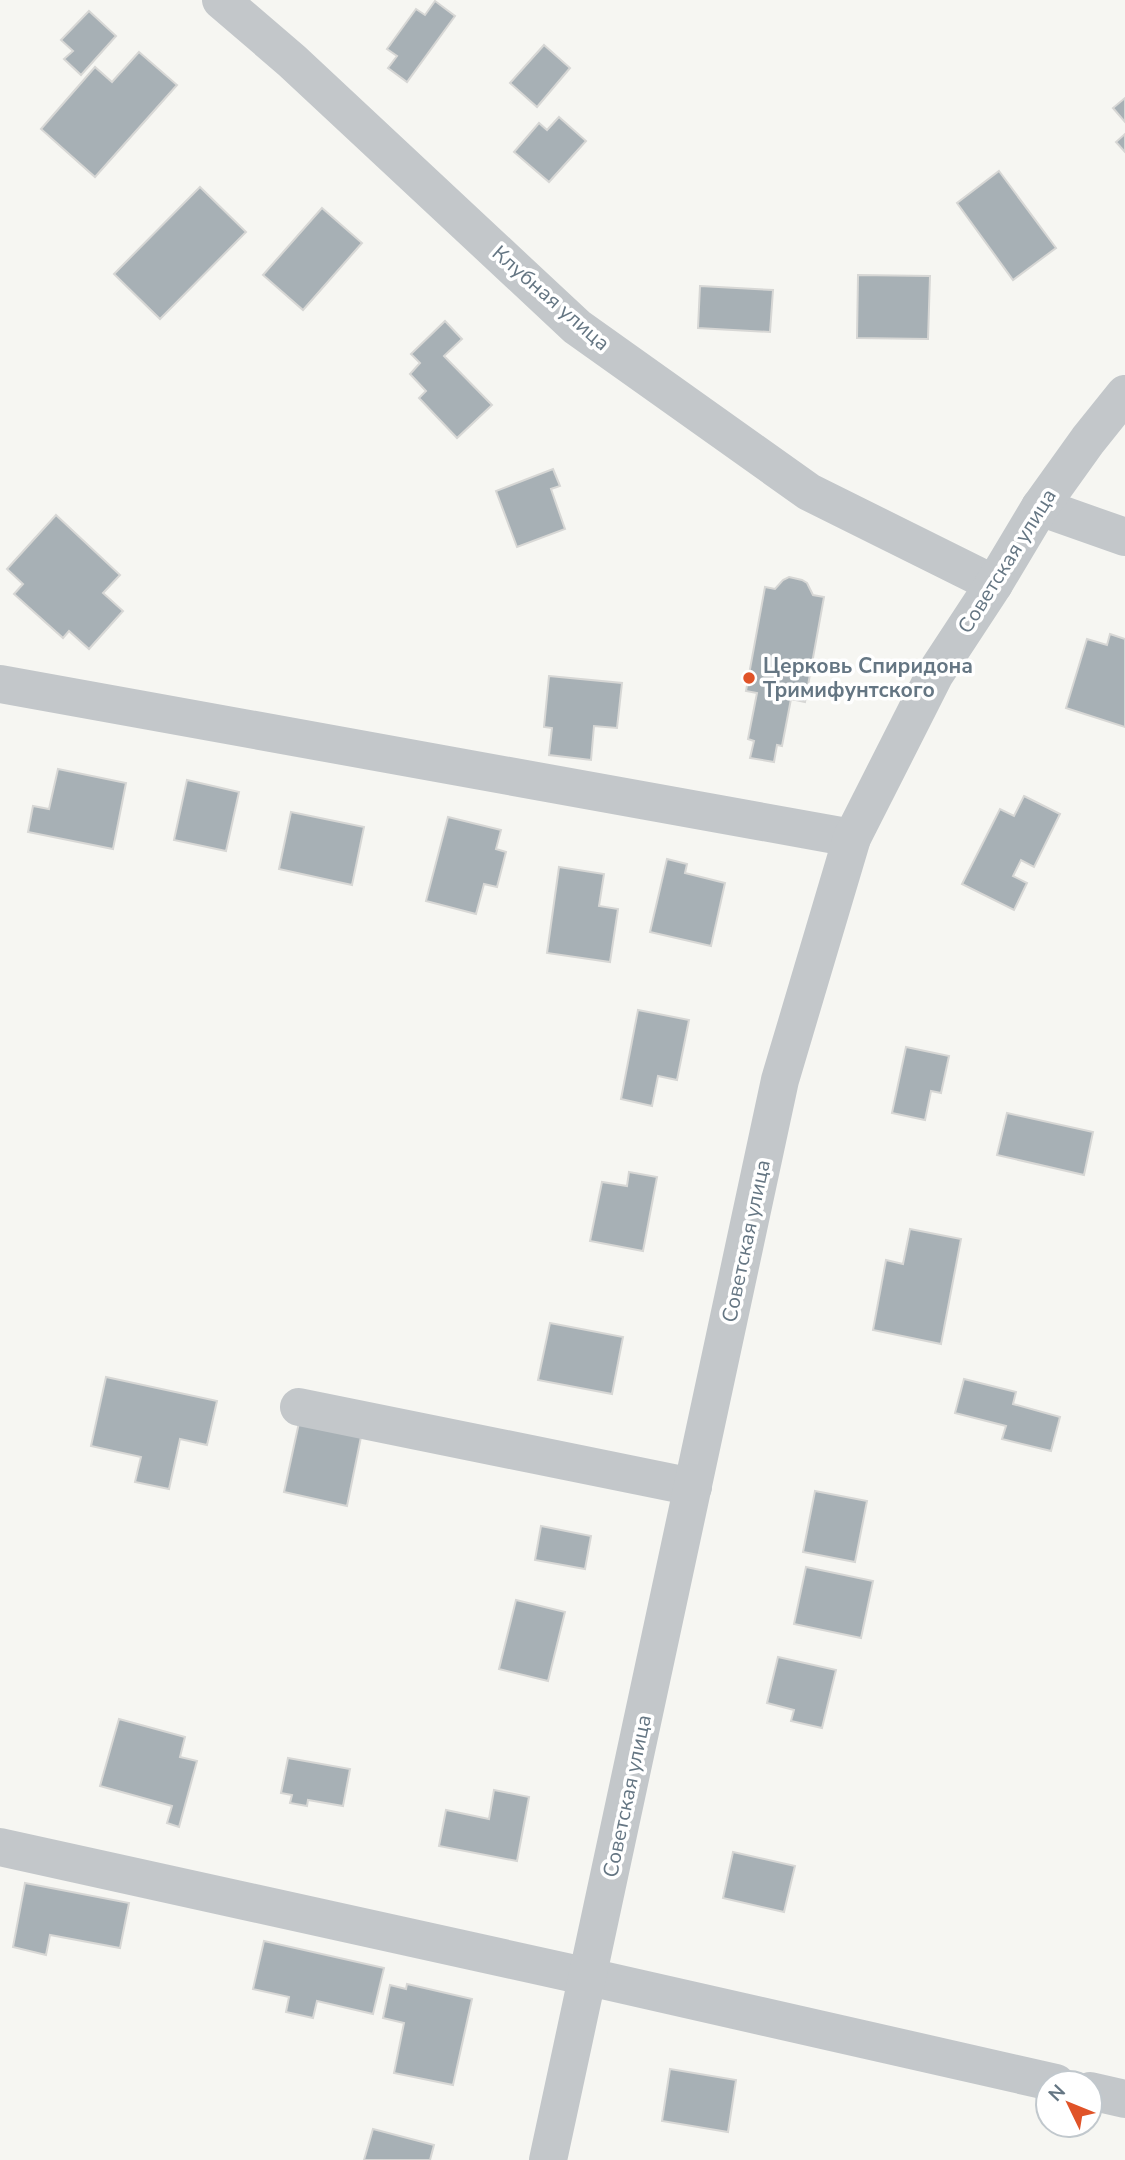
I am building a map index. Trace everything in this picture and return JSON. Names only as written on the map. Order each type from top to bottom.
[{"type":"street","name":"Клубная улица","points":[[221,0],[292,61],[577,327],[809,492],[994,584]]},
{"type":"street","name":"Советская улица","points":[[548,2160],[780,1080],[852,838],[935,674],[1040,507],[1087,440],[1125,394]]},
{"type":"street","points":[[1040,507],[1125,537]]},
{"type":"street","points":[[0,684],[852,838]]},
{"type":"street","points":[[299,1407],[693,1487]]},
{"type":"street","points":[[0,1847],[1034,2078]]},
{"type":"street","points":[[1104,2094],[1125,2099]]},
{"type":"building","points":[[435,1],[455,16],[407,82],[388,68],[397,56],[387,49],[416,9],[425,15]]},
{"type":"building","points":[[89,11],[116,36],[81,75],[64,59],[73,51],[61,40]]},
{"type":"building","points":[[544,45],[570,68],[537,107],[510,83]]},
{"type":"building","points":[[139,52],[177,85],[95,177],[41,129],[95,67],[112,82]]},
{"type":"building","points":[[1125,98],[1125,122],[1113,108]]},
{"type":"building","points":[[559,117],[586,141],[549,182],[514,152],[539,123],[547,130]]},
{"type":"building","points":[[1125,134],[1125,152],[1116,142]]},
{"type":"building","points":[[999,171],[1056,248],[1013,280],[957,203]]},
{"type":"building","points":[[200,187],[246,232],[160,319],[114,274]]},
{"type":"building","points":[[322,208],[362,243],[303,310],[263,275]]},
{"type":"building","points":[[858,275],[930,276],[928,339],[857,338]]},
{"type":"building","points":[[700,286],[773,290],[770,332],[698,328]]},
{"type":"building","points":[[445,321],[462,339],[444,356],[492,405],[457,438],[419,398],[426,391],[410,374],[420,363],[411,354]]},
{"type":"building","points":[[553,469],[560,486],[551,489],[565,529],[517,547],[496,491]]},
{"type":"building","points":[[56,515],[120,575],[103,593],[123,611],[89,649],[69,631],[63,638],[14,594],[23,584],[7,569]]},
{"type":"building","points":[[789,577],[802,580],[807,583],[813,595],[824,597],[805,702],[791,699],[782,746],[777,745],[774,762],[750,758],[754,741],[748,739],[757,693],[746,691],[765,587],[775,589]]},
{"type":"building","points":[[1110,634],[1125,639],[1125,727],[1066,708],[1087,639],[1107,645]]},
{"type":"building","points":[[549,676],[622,683],[617,728],[594,726],[591,760],[549,755],[552,728],[544,727]]},
{"type":"building","points":[[58,769],[126,783],[113,849],[28,832],[33,806],[49,809]]},
{"type":"building","points":[[187,780],[239,792],[226,851],[174,840]]},
{"type":"building","points":[[1024,796],[1060,814],[1034,867],[1021,860],[1013,876],[1027,883],[1014,910],[962,884],[1000,809],[1014,816]]},
{"type":"building","points":[[291,812],[364,827],[352,885],[279,869]]},
{"type":"building","points":[[448,817],[501,830],[496,849],[506,852],[497,887],[484,884],[476,914],[426,901]]},
{"type":"building","points":[[667,859],[687,864],[685,873],[725,883],[711,946],[650,932]]},
{"type":"building","points":[[559,867],[604,874],[599,906],[618,909],[610,962],[547,953]]},
{"type":"building","points":[[638,1010],[689,1020],[677,1080],[658,1076],[652,1106],[621,1099]]},
{"type":"building","points":[[906,1047],[949,1056],[941,1093],[931,1091],[925,1120],[892,1113]]},
{"type":"building","points":[[1007,1113],[1093,1132],[1084,1175],[997,1155]]},
{"type":"building","points":[[629,1172],[657,1177],[643,1251],[590,1241],[602,1182],[627,1186]]},
{"type":"building","points":[[910,1229],[961,1239],[941,1344],[873,1330],[886,1260],[903,1264]]},
{"type":"building","points":[[550,1323],[623,1337],[612,1394],[538,1380]]},
{"type":"building","points":[[106,1377],[217,1401],[207,1445],[180,1439],[169,1489],[135,1482],[141,1457],[91,1446]]},
{"type":"building","points":[[964,1379],[1016,1392],[1013,1404],[1060,1417],[1051,1451],[1002,1439],[1006,1426],[955,1413]]},
{"type":"building","points":[[300,1418],[362,1432],[347,1506],[284,1492]]},
{"type":"building","points":[[815,1491],[867,1501],[855,1562],[803,1552]]},
{"type":"building","points":[[541,1526],[591,1536],[585,1569],[535,1560]]},
{"type":"building","points":[[806,1567],[873,1581],[861,1638],[794,1624]]},
{"type":"building","points":[[516,1600],[565,1612],[548,1681],[499,1669]]},
{"type":"building","points":[[778,1657],[836,1670],[822,1728],[791,1721],[794,1710],[767,1703]]},
{"type":"building","points":[[119,1719],[185,1737],[180,1757],[197,1761],[179,1827],[167,1823],[172,1806],[100,1786]]},
{"type":"building","points":[[288,1758],[350,1769],[343,1806],[308,1800],[307,1806],[290,1803],[292,1795],[281,1793]]},
{"type":"building","points":[[494,1790],[529,1797],[517,1861],[439,1846],[446,1810],[489,1819]]},
{"type":"building","points":[[733,1852],[795,1866],[784,1912],[723,1898]]},
{"type":"building","points":[[25,1883],[129,1903],[120,1948],[50,1935],[46,1955],[13,1947]]},
{"type":"building","points":[[264,1941],[384,1968],[373,2014],[317,2001],[313,2018],[286,2012],[289,1997],[253,1989]]},
{"type":"building","points":[[407,1984],[472,1999],[453,2085],[394,2073],[404,2023],[383,2018],[390,1985],[406,1989]]},
{"type":"building","points":[[670,2069],[736,2080],[728,2132],[662,2121]]},
{"type":"building","points":[[373,2129],[434,2145],[430,2160],[364,2160]]},
{"type":"place","name":"Церковь Спиридона Тримифунтского","points":[[749,678]]}]
